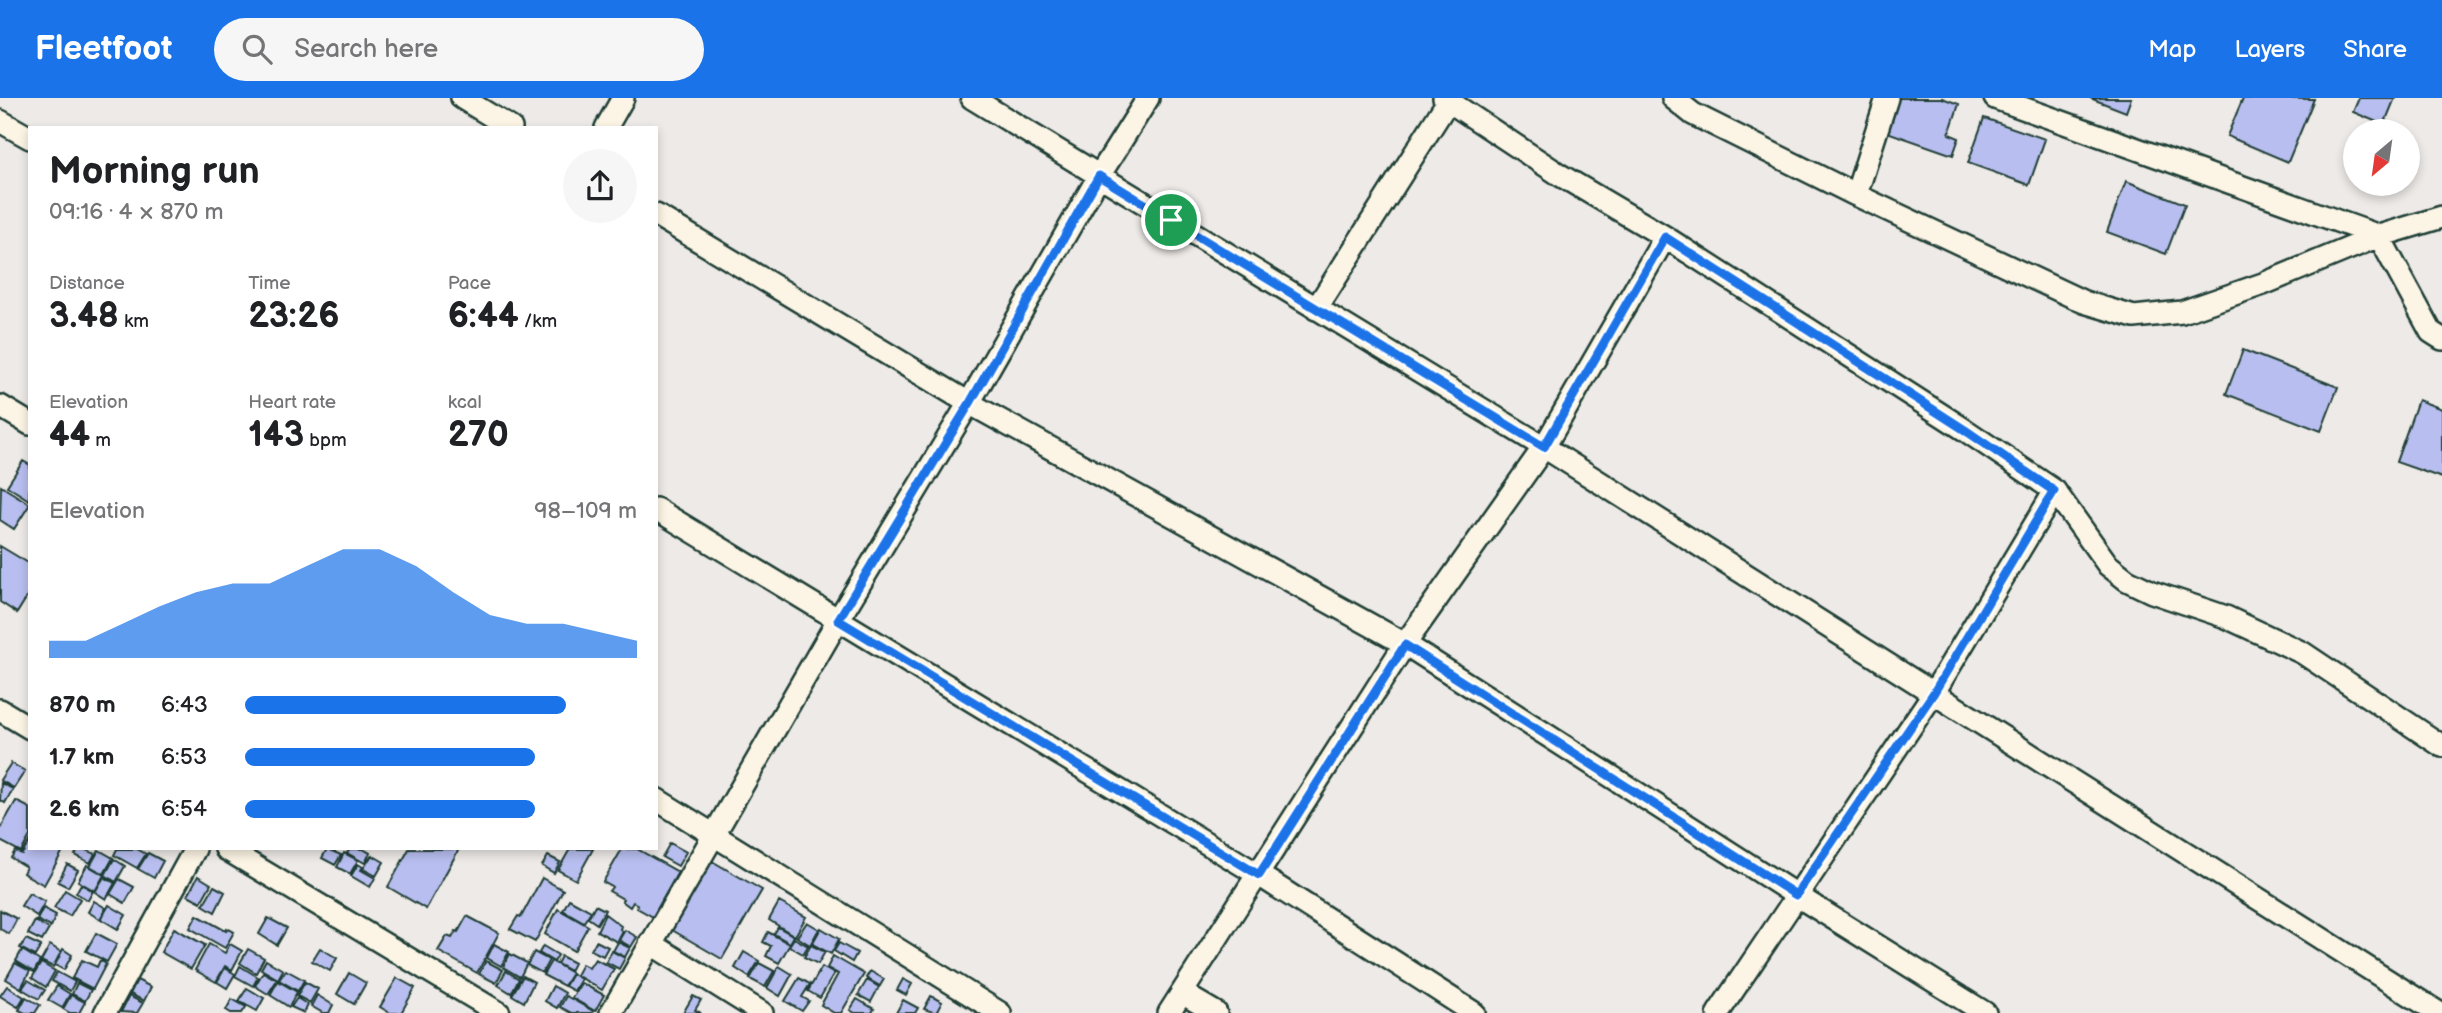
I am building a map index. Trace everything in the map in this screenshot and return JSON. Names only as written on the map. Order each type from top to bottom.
[{"type":"street","points":[[461,98],[508,126]]},
{"type":"street","points":[[607,126],[623,98]]},
{"type":"street","points":[[972,98],[1544,447],[2439,1013]]},
{"type":"street","points":[[611,1013],[838,620],[970,403],[1099,176],[1148,98]]},
{"type":"street","points":[[1673,98],[1696,106],[1856,195],[2084,302],[2134,317],[2182,312],[2263,284],[2379,236],[2442,217]]},
{"type":"street","points":[[1856,195],[1887,98]]},
{"type":"street","points":[[1995,98],[2379,236],[2431,332],[2442,339]]},
{"type":"street","points":[[1316,309],[1446,100],[1560,175],[1665,237],[1965,430],[2054,491],[2108,565],[2127,580],[2152,592],[2226,617],[2303,653],[2442,746]]},
{"type":"street","points":[[0,121],[28,137]]},
{"type":"street","points":[[658,216],[970,403],[1405,645],[1984,1013]]},
{"type":"street","points":[[1170,1013],[1405,645],[1544,447],[1665,237]]},
{"type":"street","points":[[0,406],[28,423]]},
{"type":"street","points":[[1718,1013],[1933,694],[2054,491]]},
{"type":"street","points":[[658,510],[1259,875],[1474,1013]]},
{"type":"street","points":[[0,710],[28,727]]},
{"type":"street","points":[[658,800],[1000,1013]]},
{"type":"street","points":[[105,1013],[194,850]]},
{"type":"street","points":[[228,850],[499,1013]]},
{"type":"street","points":[[650,943],[762,1013]]},
{"type":"street","points":[[1182,993],[1216,1013]]},
{"type":"building","points":[[1896,98],[1942,98],[1959,104],[1949,134],[1959,138],[1953,155],[1884,131]]},
{"type":"building","points":[[2090,98],[2131,98],[2126,112]]},
{"type":"building","points":[[2243,98],[2314,99],[2288,162],[2227,136]]},
{"type":"building","points":[[2359,98],[2395,98],[2386,119],[2370,119],[2353,112]]},
{"type":"building","points":[[1984,118],[2045,139],[2029,185],[1968,163]]},
{"type":"building","points":[[2126,181],[2185,204],[2166,254],[2107,232]]},
{"type":"building","points":[[2243,350],[2338,387],[2321,431],[2226,394]]},
{"type":"building","points":[[2418,400],[2442,409],[2442,478],[2396,462]]},
{"type":"building","points":[[23,461],[28,464],[28,499],[7,486]]},
{"type":"building","points":[[1,486],[28,503],[28,507],[14,529],[0,520]]},
{"type":"building","points":[[0,546],[28,563],[28,595],[17,613],[0,602]]},
{"type":"building","points":[[11,763],[25,771],[14,788],[0,780]]},
{"type":"building","points":[[1,783],[13,789],[5,803],[0,800]]},
{"type":"building","points":[[16,801],[28,807],[28,840],[21,852],[0,841],[0,829]]},
{"type":"building","points":[[670,843],[686,852],[678,866],[662,857]]},
{"type":"building","points":[[28,844],[28,850],[63,850],[44,885],[23,873],[26,867],[11,858],[15,851],[22,854]]},
{"type":"building","points":[[78,850],[95,854],[90,863],[75,855]]},
{"type":"building","points":[[99,850],[113,858],[104,874],[90,866]]},
{"type":"building","points":[[116,850],[139,850],[146,854],[137,868],[114,855]]},
{"type":"building","points":[[326,850],[341,855],[335,865],[322,858]]},
{"type":"building","points":[[349,850],[365,850],[370,853],[365,863],[347,853]]},
{"type":"building","points":[[408,850],[458,850],[426,909],[388,887]]},
{"type":"building","points":[[569,850],[592,850],[576,880],[558,870]]},
{"type":"building","points":[[621,850],[639,850],[678,872],[653,917],[637,908],[638,905],[633,902],[630,907],[623,899],[609,891],[612,887],[603,882]]},
{"type":"building","points":[[148,853],[163,861],[154,878],[138,869]]},
{"type":"building","points":[[344,853],[358,860],[350,874],[337,867]]},
{"type":"building","points":[[372,855],[384,862],[376,876],[363,869]]},
{"type":"building","points":[[548,856],[560,862],[554,873],[542,866]]},
{"type":"building","points":[[114,859],[125,866],[116,882],[105,875]]},
{"type":"building","points":[[712,861],[762,890],[722,959],[672,930]]},
{"type":"building","points":[[67,864],[78,870],[68,887],[58,882]]},
{"type":"building","points":[[358,864],[363,867],[361,870],[375,878],[370,887],[351,876]]},
{"type":"building","points":[[87,865],[104,875],[95,891],[78,881]]},
{"type":"building","points":[[198,876],[211,884],[201,902],[188,895]]},
{"type":"building","points":[[104,877],[115,883],[106,899],[95,892]]},
{"type":"building","points":[[542,878],[563,890],[535,942],[510,929],[518,916],[521,917]]},
{"type":"building","points":[[119,879],[134,887],[125,903],[110,894]]},
{"type":"building","points":[[81,884],[93,891],[88,900],[76,893]]},
{"type":"building","points":[[214,886],[225,892],[215,912],[203,905]]},
{"type":"building","points":[[65,890],[80,899],[70,916],[54,908]]},
{"type":"building","points":[[29,893],[45,902],[37,916],[21,906]]},
{"type":"building","points":[[569,899],[591,911],[584,922],[563,910]]},
{"type":"building","points":[[94,901],[106,908],[100,919],[88,912]]},
{"type":"building","points":[[779,902],[806,917],[795,936],[769,920]]},
{"type":"building","points":[[109,905],[126,915],[118,929],[101,919]]},
{"type":"building","points":[[595,905],[605,910],[597,924],[588,918]]},
{"type":"building","points":[[43,908],[56,915],[51,927],[37,920]]},
{"type":"building","points":[[558,909],[588,926],[574,951],[545,934]]},
{"type":"building","points":[[0,910],[17,919],[9,934],[0,929]]},
{"type":"building","points":[[605,914],[621,926],[623,931],[617,942],[597,931]]},
{"type":"building","points":[[197,915],[226,931],[227,928],[234,932],[225,948],[190,928]]},
{"type":"building","points":[[467,916],[499,933],[477,973],[438,951],[447,936],[452,938],[456,931],[458,932]]},
{"type":"building","points":[[268,918],[287,928],[277,945],[259,934]]},
{"type":"building","points":[[35,921],[49,929],[42,941],[28,934]]},
{"type":"building","points":[[807,922],[819,929],[810,945],[797,937]]},
{"type":"building","points":[[778,927],[794,936],[790,943],[774,934]]},
{"type":"building","points":[[174,928],[205,945],[191,969],[161,952]]},
{"type":"building","points":[[821,928],[839,939],[831,954],[812,944]]},
{"type":"building","points":[[625,930],[637,937],[631,947],[619,940]]},
{"type":"building","points":[[768,932],[790,944],[779,963],[766,956],[771,946],[763,942]]},
{"type":"building","points":[[96,933],[117,944],[107,962],[86,951]]},
{"type":"building","points":[[794,938],[808,946],[803,954],[789,946]]},
{"type":"building","points":[[26,939],[41,946],[35,956],[20,948]]},
{"type":"building","points":[[596,941],[608,947],[603,956],[591,950]]},
{"type":"building","points":[[618,942],[630,948],[625,957],[613,951]]},
{"type":"building","points":[[839,943],[857,953],[852,962],[834,951]]},
{"type":"building","points":[[209,944],[225,953],[230,944],[242,951],[232,970],[225,966],[216,982],[195,970]]},
{"type":"building","points":[[494,944],[509,952],[501,966],[487,958]]},
{"type":"building","points":[[50,945],[61,952],[53,967],[41,961]]},
{"type":"building","points":[[811,945],[825,952],[818,964],[804,957]]},
{"type":"building","points":[[543,946],[558,955],[554,962],[539,953]]},
{"type":"building","points":[[320,948],[337,958],[330,971],[312,961]]},
{"type":"building","points":[[63,949],[72,955],[64,970],[55,965]]},
{"type":"building","points":[[248,949],[264,958],[256,973],[240,963]]},
{"type":"building","points":[[22,950],[40,961],[34,972],[16,961]]},
{"type":"building","points":[[612,951],[625,958],[619,969],[606,962]]},
{"type":"building","points":[[534,952],[549,960],[542,973],[527,965]]},
{"type":"building","points":[[744,952],[759,961],[749,977],[735,968]]},
{"type":"building","points":[[510,954],[527,963],[520,977],[503,967]]},
{"type":"building","points":[[561,956],[574,963],[570,971],[557,964]]},
{"type":"building","points":[[833,956],[864,974],[841,1013],[834,1013],[821,1005],[838,974],[827,968]]},
{"type":"building","points":[[595,959],[614,969],[602,990],[576,975],[582,964],[589,968]]},
{"type":"building","points":[[82,960],[97,967],[100,960],[106,964],[93,989],[72,978]]},
{"type":"building","points":[[266,960],[283,970],[278,979],[261,969]]},
{"type":"building","points":[[486,961],[503,970],[496,983],[479,974]]},
{"type":"building","points":[[551,961],[572,973],[564,986],[543,975]]},
{"type":"building","points":[[15,963],[30,971],[21,988],[6,979]]},
{"type":"building","points":[[41,963],[55,971],[46,987],[32,978]]},
{"type":"building","points":[[759,963],[774,971],[765,987],[750,979]]},
{"type":"building","points":[[240,966],[258,977],[253,986],[235,976]]},
{"type":"building","points":[[779,966],[792,974],[780,996],[767,988]]},
{"type":"building","points":[[822,967],[834,974],[820,998],[808,991]]},
{"type":"building","points":[[225,968],[235,974],[227,988],[217,982]]},
{"type":"building","points":[[286,970],[304,980],[298,991],[279,980]]},
{"type":"building","points":[[506,971],[519,979],[511,993],[498,985]]},
{"type":"building","points":[[870,971],[884,979],[880,986],[866,978]]},
{"type":"building","points":[[57,972],[75,982],[70,991],[52,981]]},
{"type":"building","points":[[263,972],[277,980],[268,994],[255,986]]},
{"type":"building","points":[[349,973],[366,983],[354,1004],[337,994]]},
{"type":"building","points":[[572,974],[581,979],[574,991],[565,986]]},
{"type":"building","points":[[523,976],[534,982],[524,1002],[512,995]]},
{"type":"building","points":[[397,978],[415,988],[401,1013],[390,1013],[380,1007]]},
{"type":"building","points":[[799,978],[810,984],[802,997],[809,1001],[802,1011],[785,1001]]},
{"type":"building","points":[[903,979],[912,984],[906,995],[897,990]]},
{"type":"building","points":[[28,980],[45,990],[39,999],[22,989]]},
{"type":"building","points":[[137,980],[151,987],[144,1001],[130,994]]},
{"type":"building","points":[[867,980],[879,987],[871,1002],[858,995]]},
{"type":"building","points":[[278,981],[297,992],[289,1007],[270,995]]},
{"type":"building","points":[[305,982],[318,989],[310,1003],[297,996]]},
{"type":"building","points":[[77,983],[91,990],[85,1001],[72,994]]},
{"type":"building","points":[[581,983],[604,995],[595,1011],[572,998]]},
{"type":"building","points":[[7,986],[24,997],[18,1007],[0,996]]},
{"type":"building","points":[[57,986],[70,994],[62,1008],[48,1000]]},
{"type":"building","points":[[553,986],[565,993],[557,1008],[545,1001]]},
{"type":"building","points":[[247,988],[264,998],[257,1011],[239,1001]]},
{"type":"building","points":[[71,995],[85,1002],[79,1013],[70,1013],[63,1009]]},
{"type":"building","points":[[317,995],[333,1005],[329,1013],[323,1013],[311,1006]]},
{"type":"building","points":[[129,996],[143,1003],[137,1013],[121,1012]]},
{"type":"building","points":[[566,996],[593,1011],[592,1013],[571,1013],[560,1007]]},
{"type":"building","points":[[693,996],[701,1000],[695,1010],[701,1013],[683,1013]]},
{"type":"building","points":[[931,996],[942,1002],[936,1013],[924,1009]]},
{"type":"building","points":[[26,997],[40,1005],[35,1013],[19,1010]]},
{"type":"building","points":[[297,998],[308,1005],[304,1013],[291,1007]]},
{"type":"building","points":[[232,999],[246,1007],[242,1013],[226,1010]]},
{"type":"building","points":[[857,999],[874,1009],[872,1013],[855,1013],[850,1010]]},
{"type":"building","points":[[903,1000],[918,1008],[915,1013],[896,1013]]},
{"type":"route","points":[[1099,176],[1171,220],[1544,447],[1665,237],[1965,430],[2054,491],[1933,694],[1796,895],[1405,645],[1259,875],[838,620],[970,403],[1099,176]]}]
